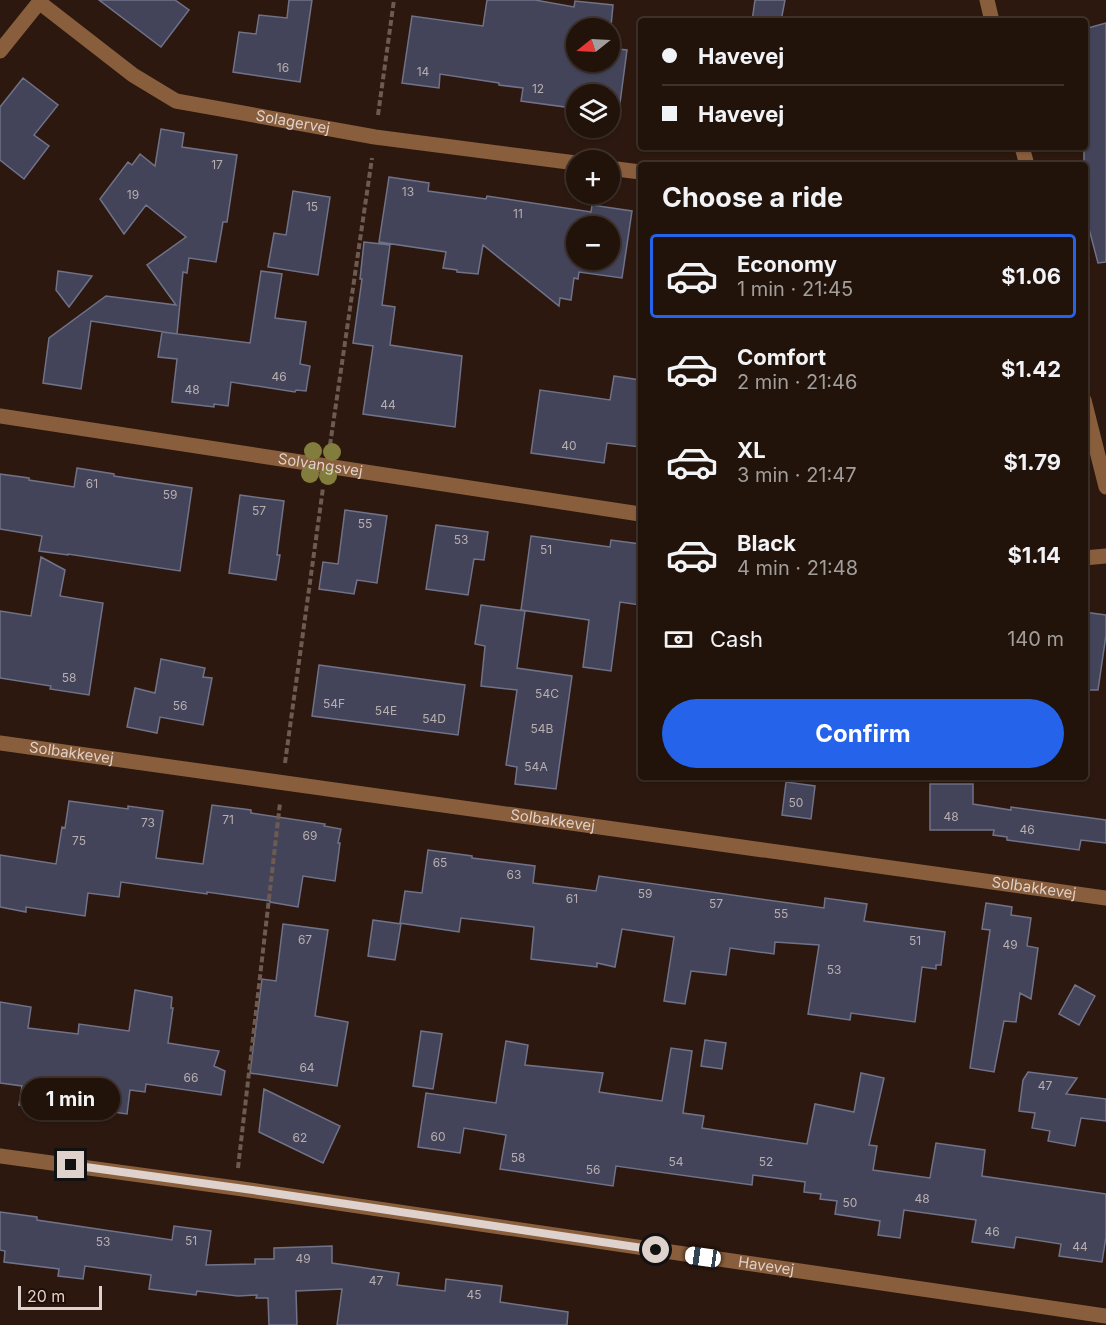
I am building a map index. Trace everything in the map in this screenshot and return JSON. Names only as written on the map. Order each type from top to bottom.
[{"type":"street","points":[[987,0],[991,18]]},
{"type":"street","name":"Solagervej","points":[[40,1],[133,75],[176,101],[375,137],[566,162]]},
{"type":"street","points":[[0,51],[40,1]]},
{"type":"street","points":[[620,169],[638,172]]},
{"type":"street","name":"Solvangsvej","points":[[0,416],[638,514]]},
{"type":"street","points":[[1088,416],[1106,487]]},
{"type":"street","points":[[1088,558],[1106,556]]},
{"type":"street","name":"Solbakkevej","points":[[0,743],[1106,898]]},
{"type":"street","name":"Havevej","points":[[0,1156],[236,1188],[1106,1316]]},
{"type":"path","points":[[236,1188],[283,783],[394,0]]},
{"type":"building","points":[[99,0],[175,0],[189,10],[161,47]]},
{"type":"building","points":[[289,0],[312,0],[300,82],[233,72],[239,32],[256,34],[259,15],[287,18]]},
{"type":"building","points":[[487,0],[535,0],[574,7],[575,1],[613,5],[612,18],[566,18],[566,72],[620,72],[620,49],[627,50],[620,103],[620,84],[566,84],[566,107],[521,101],[523,88],[440,74],[439,88],[402,83],[412,16],[483,26]]},
{"type":"building","points":[[755,0],[785,0],[782,18],[752,18]]},
{"type":"building","points":[[1106,23],[1106,262],[1098,263],[1088,225],[1088,162],[1084,162],[1084,150],[1088,150],[1088,28]]},
{"type":"building","points":[[23,78],[58,105],[34,135],[49,146],[24,179],[0,160],[0,107]]},
{"type":"building","points":[[161,129],[184,133],[182,147],[237,155],[227,222],[223,222],[216,262],[189,258],[187,273],[183,272],[177,334],[91,321],[81,389],[43,383],[49,338],[106,296],[176,305],[147,265],[186,237],[146,205],[124,234],[100,199],[128,162],[132,165],[140,154],[155,166]]},
{"type":"building","points":[[389,177],[429,183],[428,191],[486,199],[487,196],[591,212],[592,205],[632,211],[622,278],[579,272],[578,279],[574,278],[571,300],[560,298],[559,306],[483,245],[478,274],[443,268],[446,252],[379,242]]},
{"type":"building","points":[[293,191],[330,197],[318,275],[268,267],[274,233],[286,235]]},
{"type":"building","points":[[364,242],[390,245],[382,305],[395,307],[390,345],[462,356],[455,427],[363,414],[373,346],[353,343],[362,279],[360,279]]},
{"type":"building","points":[[58,271],[92,276],[69,307],[56,290]]},
{"type":"building","points":[[261,271],[282,274],[275,318],[306,322],[300,364],[310,366],[306,391],[296,390],[295,392],[231,382],[228,406],[214,404],[214,407],[172,402],[177,359],[158,357],[162,332],[250,343]]},
{"type":"building","points":[[614,376],[638,380],[638,447],[607,443],[604,463],[531,453],[540,390],[610,400]]},
{"type":"building","points":[[77,468],[192,488],[180,571],[39,551],[42,536],[0,529],[0,474],[74,487]]},
{"type":"building","points":[[240,495],[284,501],[276,580],[229,573]]},
{"type":"building","points":[[345,510],[387,516],[377,583],[357,580],[354,594],[319,589],[323,562],[338,564]]},
{"type":"building","points":[[436,525],[488,532],[484,560],[474,559],[468,595],[426,589]]},
{"type":"building","points":[[531,536],[610,547],[611,540],[638,544],[638,605],[620,602],[611,671],[583,667],[589,620],[521,610]]},
{"type":"building","points":[[41,557],[65,570],[60,596],[103,603],[89,695],[0,678],[0,611],[31,616]]},
{"type":"building","points":[[481,605],[525,611],[517,668],[572,676],[556,789],[515,784],[517,767],[506,765],[517,690],[481,686],[485,646],[475,644]]},
{"type":"building","points":[[1088,613],[1106,615],[1106,635],[1098,690],[1088,690]]},
{"type":"building","points":[[161,659],[205,668],[203,677],[212,678],[203,725],[160,717],[157,733],[127,727],[135,688],[155,693]]},
{"type":"building","points":[[319,665],[465,685],[458,735],[312,716]]},
{"type":"building","points":[[786,782],[815,786],[811,819],[782,815]]},
{"type":"building","points":[[930,784],[973,784],[973,804],[1106,820],[1106,843],[1081,840],[1079,850],[1007,840],[1007,837],[993,835],[994,830],[930,830]]},
{"type":"building","points":[[69,801],[163,811],[156,858],[203,864],[212,805],[325,824],[324,826],[341,829],[335,881],[303,876],[298,907],[207,892],[207,894],[121,882],[119,897],[88,893],[85,916],[26,907],[26,912],[0,907],[0,855],[56,864]]},
{"type":"building","points":[[428,850],[535,866],[533,883],[596,891],[599,876],[824,908],[825,898],[867,904],[864,921],[945,932],[941,965],[936,965],[936,969],[922,967],[915,1022],[851,1013],[850,1020],[808,1014],[819,945],[775,942],[774,954],[730,948],[726,975],[691,971],[685,1004],[664,1001],[674,937],[622,929],[615,967],[597,963],[597,967],[531,959],[534,927],[461,918],[459,932],[400,923],[405,891],[422,893]]},
{"type":"building","points":[[986,903],[1012,907],[1011,915],[1031,918],[1027,946],[1038,948],[1031,999],[1020,993],[1016,1022],[1004,1021],[994,1072],[970,1068],[990,930],[982,929]]},
{"type":"building","points":[[373,920],[401,924],[395,960],[368,956]]},
{"type":"building","points":[[283,924],[328,930],[315,1016],[348,1022],[337,1086],[250,1073],[262,979],[276,981]]},
{"type":"building","points":[[1075,985],[1095,996],[1079,1025],[1059,1014]]},
{"type":"building","points":[[135,990],[172,997],[171,1008],[173,1008],[168,1043],[219,1051],[214,1066],[225,1071],[221,1095],[146,1084],[145,1092],[130,1090],[127,1114],[55,1104],[50,1108],[19,1105],[22,1086],[0,1083],[0,1002],[31,1007],[28,1028],[78,1034],[79,1024],[129,1031]]},
{"type":"building","points":[[421,1031],[442,1034],[433,1089],[413,1086]]},
{"type":"building","points":[[705,1040],[726,1043],[722,1069],[701,1066]]},
{"type":"building","points":[[506,1041],[528,1045],[525,1065],[603,1073],[599,1092],[662,1101],[671,1048],[692,1051],[683,1113],[704,1116],[702,1128],[807,1144],[815,1104],[854,1112],[861,1073],[884,1078],[869,1145],[877,1146],[873,1170],[930,1178],[936,1143],[985,1150],[982,1176],[1106,1194],[1106,1237],[1102,1262],[1059,1256],[1061,1244],[1016,1237],[1014,1248],[972,1242],[976,1220],[904,1210],[900,1238],[878,1235],[880,1221],[835,1214],[837,1201],[820,1199],[821,1194],[804,1192],[805,1182],[753,1175],[752,1185],[616,1166],[613,1186],[500,1169],[506,1135],[464,1128],[460,1153],[418,1147],[426,1093],[496,1103]]},
{"type":"building","points":[[1028,1072],[1077,1078],[1066,1094],[1106,1099],[1106,1121],[1081,1118],[1075,1146],[1048,1141],[1050,1131],[1032,1128],[1035,1113],[1019,1111],[1023,1080]]},
{"type":"building","points":[[264,1089],[340,1126],[323,1163],[259,1132]]},
{"type":"building","points":[[0,1212],[37,1217],[37,1220],[172,1240],[174,1226],[211,1231],[206,1265],[255,1264],[255,1259],[274,1259],[274,1248],[332,1246],[332,1263],[399,1273],[397,1285],[445,1291],[446,1279],[502,1286],[500,1302],[568,1312],[567,1325],[337,1325],[342,1289],[296,1291],[297,1325],[269,1325],[268,1298],[256,1298],[257,1295],[238,1296],[197,1291],[196,1295],[149,1289],[151,1275],[85,1266],[83,1279],[58,1276],[59,1269],[4,1262],[5,1251],[0,1250]]},
{"type":"route","points":[[71,1165],[656,1250]]}]
